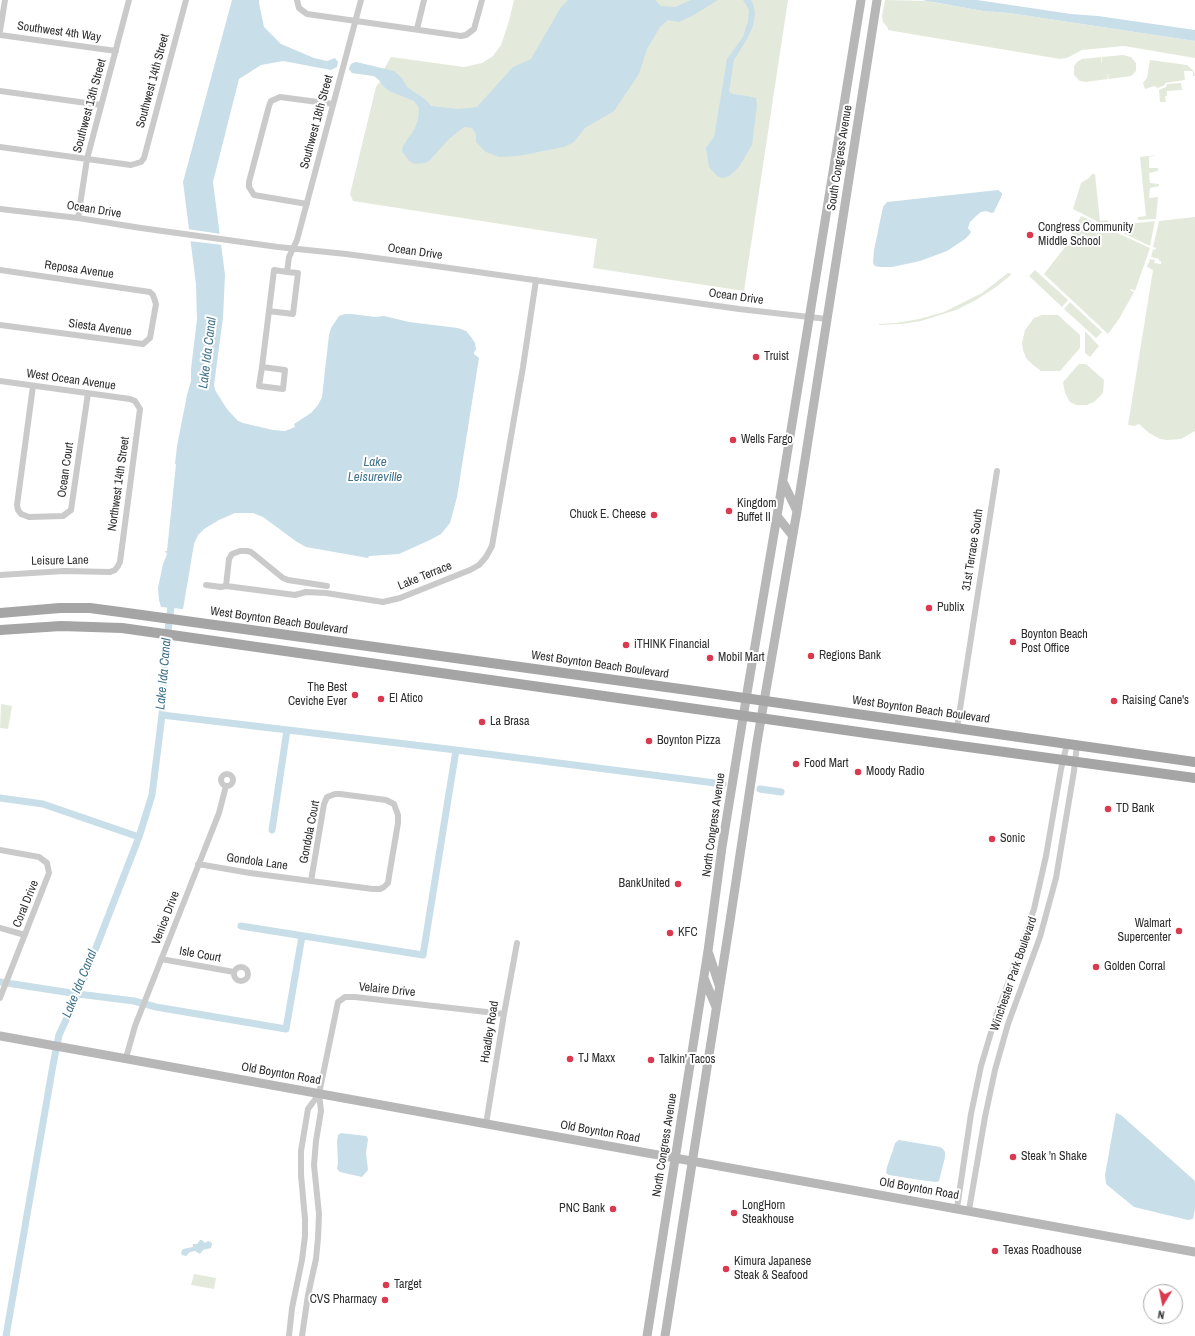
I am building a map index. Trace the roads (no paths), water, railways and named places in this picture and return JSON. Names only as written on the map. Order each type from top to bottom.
[{"type":"main road","name":"South Congress Avenue","points":[[809,318],[861,0]]},
{"type":"main road","name":"South Congress Avenue","points":[[827,319],[877,0]]},
{"type":"main road","name":"North Congress Avenue","points":[[647,1336],[704,978],[722,847],[809,318]]},
{"type":"main road","points":[[664,1336],[720,989],[742,841],[797,511],[827,319]]},
{"type":"main road","points":[[783,482],[797,511]]},
{"type":"main road","points":[[777,516],[792,535]]},
{"type":"main road","name":"West Boynton Beach Boulevard","points":[[0,612],[37,609],[90,608],[746,698],[1195,762]]},
{"type":"main road","points":[[0,630],[38,626],[84,626],[148,631],[1195,778]]},
{"type":"main road","points":[[507,682],[527,668]]},
{"type":"main road","points":[[533,685],[552,672]]},
{"type":"main road","points":[[708,951],[720,989]]},
{"type":"main road","points":[[704,978],[716,1009]]},
{"type":"main road","name":"Old Boynton Road","points":[[0,1036],[1195,1252]]},
{"type":"street","points":[[0,31],[5,0]]},
{"type":"street","name":"Southwest 13th Street","points":[[78,218],[87,158],[130,0]]},
{"type":"street","name":"Southwest 14th Street","points":[[87,158],[136,164],[141,162],[144,158],[186,0]]},
{"type":"street","points":[[298,0],[299,8],[307,14],[461,36],[466,35],[474,29],[482,0]]},
{"type":"street","name":"Southwest 18th Street","points":[[287,272],[289,257],[297,240],[361,0]]},
{"type":"street","points":[[417,29],[424,0]]},
{"type":"street","name":"Southwest 4th Way","points":[[0,35],[116,51]]},
{"type":"street","points":[[0,91],[101,105]]},
{"type":"street","points":[[307,204],[254,195],[249,187],[249,182],[271,102],[280,97],[333,104]]},
{"type":"street","points":[[0,147],[87,158]]},
{"type":"street","name":"Ocean Drive","points":[[0,209],[78,218],[293,249],[346,254],[809,318],[827,319]]},
{"type":"street","name":"Reposa Avenue","points":[[0,270],[150,292],[153,295]]},
{"type":"street","points":[[262,367],[285,370],[283,389],[259,386],[274,270],[298,273],[293,314],[269,311]]},
{"type":"street","name":"Lake Terrace","points":[[206,585],[221,587],[226,586],[295,595],[310,592],[388,601],[439,583],[479,565],[486,557],[492,546],[523,367],[536,280]]},
{"type":"street","name":"Siesta Avenue","points":[[0,325],[143,344],[150,338],[156,304],[153,295]]},
{"type":"street","name":"West Ocean Avenue","points":[[0,381],[130,399],[138,404]]},
{"type":"street","name":"Ocean Court","points":[[33,386],[17,505],[20,514],[29,517],[63,516],[70,510],[88,393]]},
{"type":"street","name":"Northwest 14th Street","points":[[118,566],[120,562],[140,409],[138,404]]},
{"type":"street","name":"31st Terrace South","points":[[957,728],[996,471]]},
{"type":"street","points":[[226,586],[231,556],[232,554],[243,550],[251,552],[283,578],[327,586]]},
{"type":"street","name":"Leisure Lane","points":[[0,575],[56,571],[110,572],[115,570],[118,566]]},
{"type":"street","name":"Winchester Park Boulevard","points":[[957,1208],[971,1114],[980,1072],[994,1019],[1034,909],[1049,844],[1063,760],[1072,744]]},
{"type":"street","name":"Winchester Park Boulevard","points":[[969,1210],[985,1117],[995,1070],[1008,1024],[1040,937],[1053,890],[1063,842],[1075,762],[1072,744]]},
{"type":"street","name":"Venice Drive","points":[[126,1058],[139,1014],[219,813],[226,786]]},
{"type":"street","name":"Gondola Court","points":[[311,881],[324,804],[330,796],[340,794],[386,800],[394,804],[397,809],[398,823],[390,876],[388,883],[384,887]]},
{"type":"street","name":"Coral Drive","points":[[0,850],[39,857],[47,863],[49,868],[48,877],[1,996]]},
{"type":"street","name":"Gondola Lane","points":[[198,864],[374,889],[384,887]]},
{"type":"street","points":[[0,928],[25,935]]},
{"type":"street","name":"Hoadley Road","points":[[486,1124],[517,943]]},
{"type":"street","name":"Isle Court","points":[[161,959],[234,972]]},
{"type":"street","name":"Velaire Drive","points":[[319,1094],[336,1009],[338,1002],[345,997],[360,997],[504,1014]]},
{"type":"street","points":[[289,1336],[292,1308],[302,1260],[305,1236],[301,1175],[303,1139],[308,1108],[319,1094]]},
{"type":"street","points":[[302,1336],[318,1243],[318,1214],[314,1165],[321,1111],[319,1094]]},
{"type":"water","name":"Lake Leisureville","points":[[232,0],[259,0],[264,27],[281,44],[314,58],[327,61],[335,58],[338,62],[337,67],[331,70],[283,61],[261,65],[239,79],[213,182],[225,275],[223,318],[214,385],[215,390],[227,409],[238,421],[243,423],[273,430],[285,431],[295,427],[294,424],[311,413],[318,405],[322,397],[329,335],[331,328],[339,316],[345,314],[375,317],[384,316],[409,322],[458,328],[466,331],[471,337],[475,343],[476,350],[474,354],[479,358],[457,497],[450,523],[441,534],[399,554],[369,556],[368,558],[306,547],[263,517],[253,513],[235,513],[219,520],[204,529],[198,535],[194,544],[183,609],[161,607],[158,588],[163,564],[167,554],[165,551],[167,551],[177,446],[191,381],[197,319],[196,284],[183,182]]},
{"type":"water","points":[[568,0],[655,0],[661,6],[675,7],[691,0],[718,0],[694,15],[679,22],[668,20],[660,27],[647,49],[639,74],[614,111],[585,128],[574,142],[564,147],[518,156],[499,157],[486,152],[476,142],[476,134],[472,128],[464,127],[449,139],[429,161],[415,164],[409,161],[402,151],[403,146],[415,128],[418,120],[419,108],[414,101],[389,91],[374,76],[352,73],[349,69],[351,64],[356,62],[394,71],[402,78],[407,87],[426,100],[431,106],[458,109],[477,107],[513,67],[531,59],[561,7]]},
{"type":"water","points":[[743,0],[751,0],[755,13],[753,26],[734,60],[729,92],[756,98],[757,106],[752,145],[739,167],[729,176],[722,178],[717,176],[709,167],[706,148],[714,137],[727,59],[743,37],[748,21],[749,10]]},
{"type":"water","points":[[922,0],[977,0],[1195,30],[1195,41],[1009,13],[983,11]]},
{"type":"water","points":[[998,190],[1002,193],[1002,195],[994,212],[981,212],[976,216],[970,222],[968,228],[971,232],[969,235],[947,251],[920,261],[892,267],[875,266],[873,263],[874,250],[883,207],[887,202]]},
{"type":"water","points":[[1116,1113],[1121,1115],[1195,1181],[1195,1209],[1193,1219],[1188,1220],[1134,1207],[1106,1184],[1105,1175]]},
{"type":"water","points":[[341,1133],[366,1136],[368,1139],[366,1153],[368,1170],[362,1177],[340,1172],[337,1169],[337,1142],[338,1135]]},
{"type":"water","points":[[899,1140],[940,1147],[943,1149],[945,1152],[945,1157],[939,1181],[920,1180],[889,1175],[886,1173],[895,1143]]},
{"type":"water","points":[[200,1240],[205,1243],[208,1241],[211,1242],[211,1248],[203,1250],[200,1254],[195,1251],[190,1252],[186,1256],[182,1255],[181,1252],[183,1249],[193,1247],[193,1244],[197,1244]]},
{"type":"waterway","name":"Lake Ida Canal","points":[[6,1336],[59,1035],[78,994],[139,837],[152,795],[162,715],[166,647],[172,598]]},
{"type":"waterway","points":[[162,715],[723,784]]},
{"type":"waterway","points":[[272,830],[287,730]]},
{"type":"waterway","points":[[241,926],[423,955],[456,750]]},
{"type":"waterway","points":[[760,789],[781,792]]},
{"type":"waterway","points":[[0,798],[43,804],[139,837]]},
{"type":"waterway","points":[[0,982],[134,1001],[156,1007],[286,1029],[302,936]]},
{"type":"place","name":"Congress Community Middle School","points":[[1030,235]]},
{"type":"place","name":"Truist","points":[[756,357]]},
{"type":"place","name":"Wells Fargo","points":[[733,440]]},
{"type":"place","name":"Kingdom Buffet II","points":[[729,511]]},
{"type":"place","name":"Chuck E. Cheese","points":[[654,515]]},
{"type":"place","name":"Publix","points":[[929,608]]},
{"type":"place","name":"Boynton Beach Post Office","points":[[1013,642]]},
{"type":"place","name":"iTHINK Financial","points":[[626,645]]},
{"type":"place","name":"Regions Bank","points":[[811,656]]},
{"type":"place","name":"Mobil Mart","points":[[710,658]]},
{"type":"place","name":"The Best Ceviche Ever","points":[[355,695]]},
{"type":"place","name":"El Atico","points":[[381,699]]},
{"type":"place","name":"Raising Cane's","points":[[1114,701]]},
{"type":"place","name":"La Brasa","points":[[482,722]]},
{"type":"place","name":"Boynton Pizza","points":[[649,741]]},
{"type":"place","name":"Food Mart","points":[[796,764]]},
{"type":"place","name":"Moody Radio","points":[[858,772]]},
{"type":"place","name":"TD Bank","points":[[1108,809]]},
{"type":"place","name":"Sonic","points":[[992,839]]},
{"type":"place","name":"BankUnited","points":[[678,884]]},
{"type":"place","name":"Walmart Supercenter","points":[[1179,931]]},
{"type":"place","name":"KFC","points":[[670,933]]},
{"type":"place","name":"Golden Corral","points":[[1096,967]]},
{"type":"place","name":"TJ Maxx","points":[[570,1059]]},
{"type":"place","name":"Talkin' Tacos","points":[[651,1060]]},
{"type":"place","name":"Steak 'n Shake","points":[[1013,1157]]},
{"type":"place","name":"PNC Bank","points":[[613,1209]]},
{"type":"place","name":"LongHorn Steakhouse","points":[[734,1213]]},
{"type":"place","name":"Texas Roadhouse","points":[[995,1251]]},
{"type":"place","name":"Kimura Japanese Steak & Seafood","points":[[726,1269]]},
{"type":"place","name":"Target","points":[[386,1285]]},
{"type":"place","name":"CVS Pharmacy","points":[[385,1300]]}]
